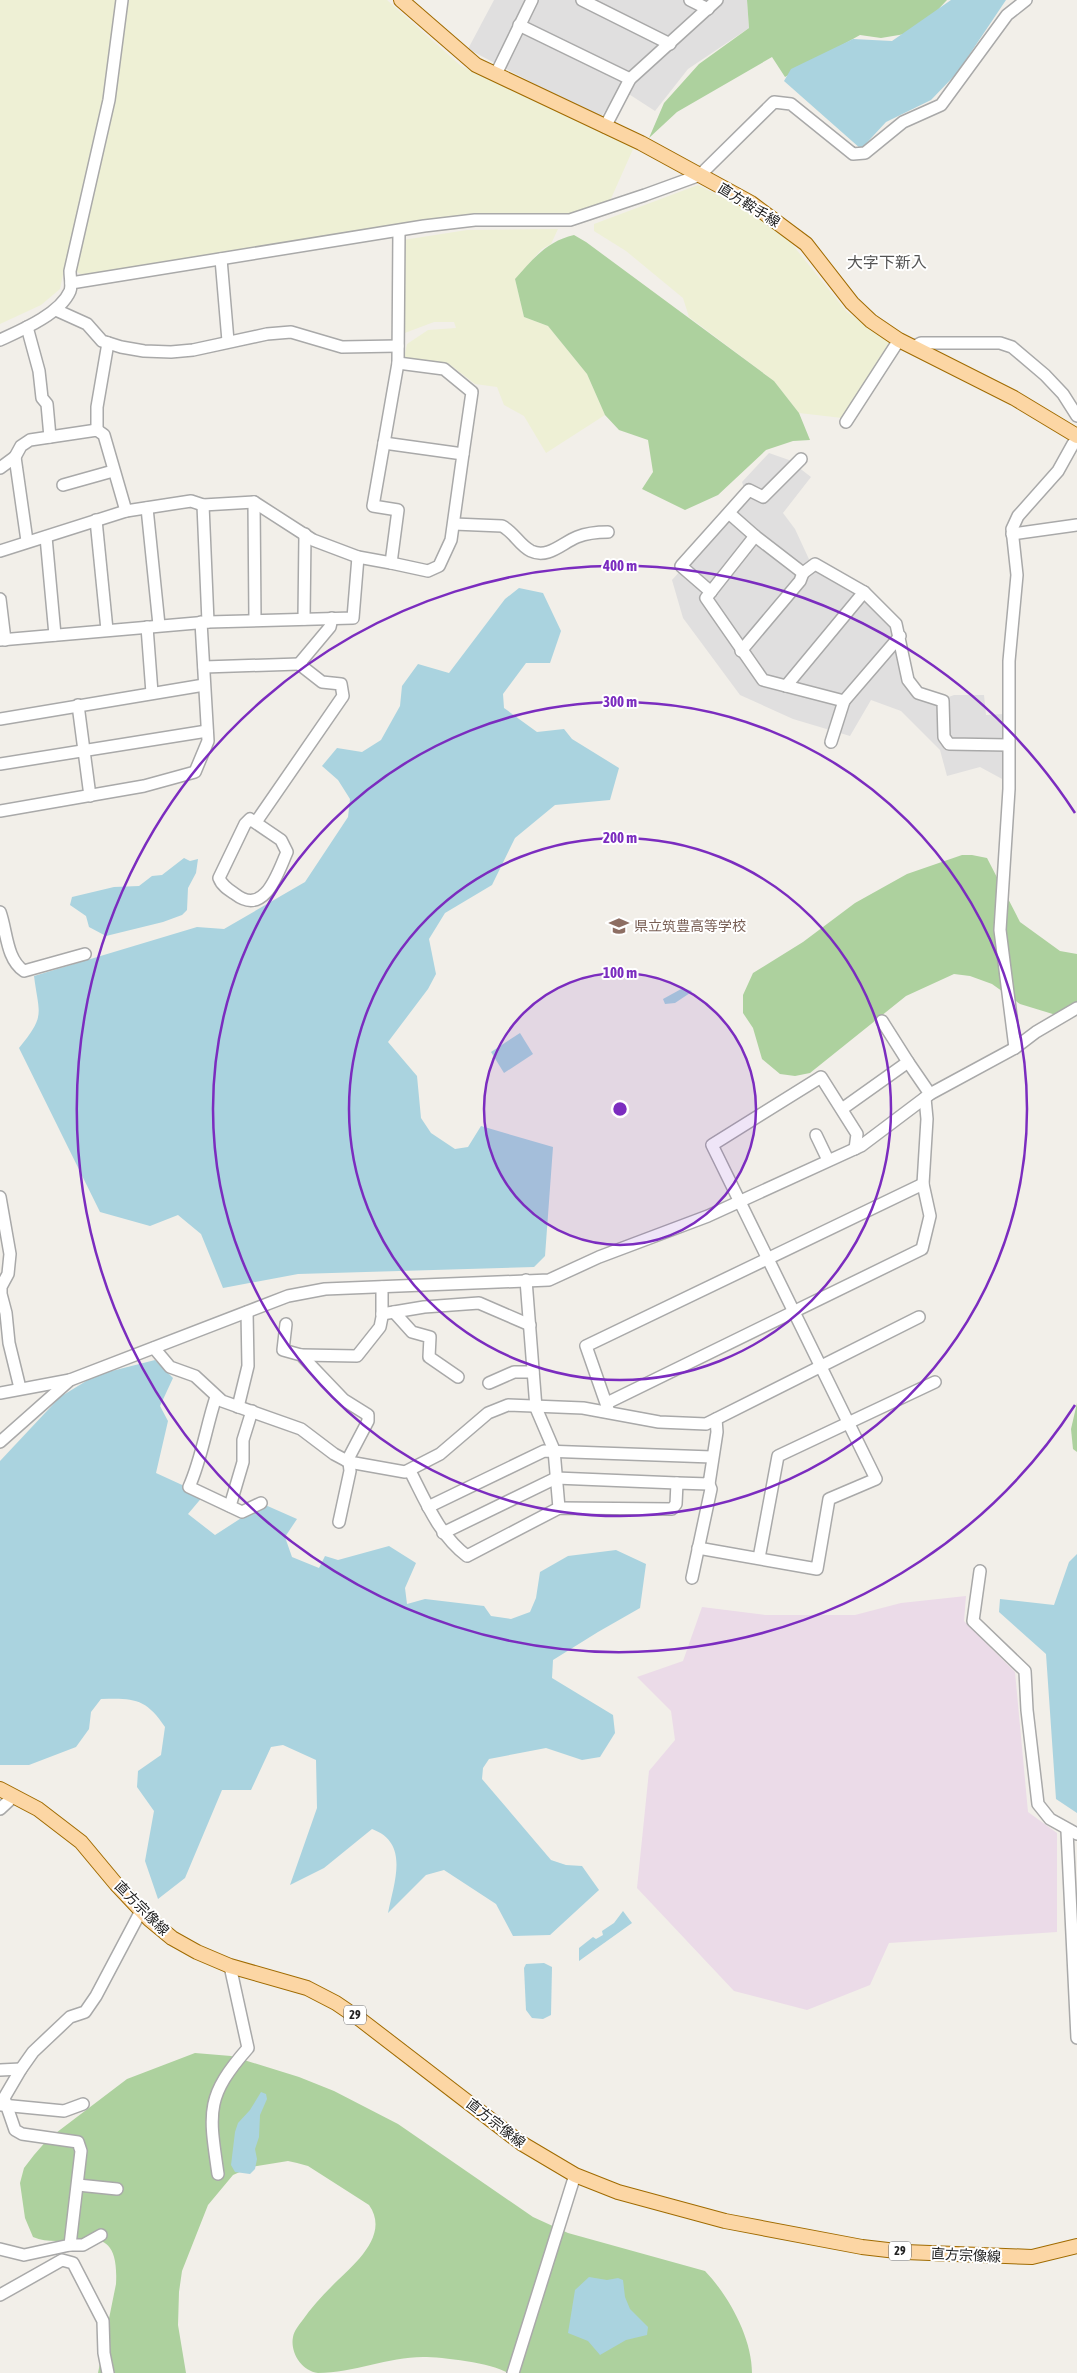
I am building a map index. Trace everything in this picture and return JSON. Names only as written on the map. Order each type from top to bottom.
[{"type":"main road","name":"直方鞍手線","points":[[401,0],[476,65],[605,128],[641,143],[751,203],[806,244],[852,303],[871,321],[899,340],[1014,398],[1077,436]]},
{"type":"main road","name":"直方宗像線","points":[[0,1789],[38,1809],[81,1842],[116,1884],[142,1909],[149,1919],[172,1938],[197,1952],[230,1966],[306,1988],[336,2003],[368,2025],[520,2143],[575,2175],[618,2192],[684,2211],[862,2247],[905,2252],[1032,2257],[1077,2246]]},
{"type":"street","points":[[0,340],[56,310],[71,290],[70,271],[111,91],[122,0]]},
{"type":"street","points":[[496,74],[532,0]]},
{"type":"street","points":[[582,0],[670,44]]},
{"type":"street","points":[[690,0],[708,9]]},
{"type":"street","points":[[605,128],[630,79],[717,0]]},
{"type":"street","points":[[71,283],[475,220],[524,218],[570,220],[700,175],[774,102],[791,104],[853,154],[865,153],[903,122],[941,105],[1007,15],[1026,0]]},
{"type":"street","points":[[519,25],[630,79]]},
{"type":"street","points":[[391,563],[398,510],[373,506],[398,363],[399,231]]},
{"type":"street","points":[[221,259],[228,341]]},
{"type":"street","points":[[56,310],[87,324],[102,341],[121,347],[171,352],[193,350],[267,334],[291,332],[342,347],[398,346]]},
{"type":"street","points":[[27,327],[40,371],[42,398],[47,404],[50,437]]},
{"type":"street","points":[[846,422],[899,340]]},
{"type":"street","points":[[97,430],[97,407],[108,343]]},
{"type":"street","points":[[913,346],[921,343],[1000,343],[1012,347],[1045,375],[1063,394],[1077,416]]},
{"type":"street","points":[[0,551],[126,511],[191,501],[203,505],[254,502],[313,540],[358,557],[428,571],[439,566],[446,554],[454,524],[472,392],[444,369],[398,363]]},
{"type":"street","points":[[0,468],[15,457],[21,446],[30,440],[97,430],[104,436],[126,511]]},
{"type":"street","points":[[1015,1048],[1000,930],[1009,789],[1009,661],[1017,575],[1012,534],[1018,516],[1058,471],[1073,444],[1077,442]]},
{"type":"street","points":[[384,443],[463,454]]},
{"type":"street","points":[[15,457],[27,541]]},
{"type":"street","points":[[711,592],[680,566],[730,514],[749,490],[764,497],[801,459]]},
{"type":"street","points":[[63,485],[114,471]]},
{"type":"street","points":[[254,502],[256,620]]},
{"type":"street","points":[[0,811],[144,786],[195,772],[208,741],[204,685],[203,505]]},
{"type":"street","points":[[147,508],[159,626]]},
{"type":"street","points":[[730,514],[803,573]]},
{"type":"street","points":[[96,520],[107,630]]},
{"type":"street","points":[[454,524],[502,526],[508,529],[529,550],[544,553],[555,550],[586,534],[608,532]]},
{"type":"street","points":[[1012,534],[1077,525]]},
{"type":"street","points":[[304,619],[305,534]]},
{"type":"street","points":[[755,536],[706,598],[741,651],[763,680],[844,701]]},
{"type":"street","points":[[46,537],[55,635]]},
{"type":"street","points":[[0,599],[3,640],[205,622],[353,618],[358,557]]},
{"type":"street","points":[[741,651],[800,581],[803,573],[814,564],[864,592],[896,624],[908,680],[918,692],[943,701],[944,737],[949,744],[1008,745]]},
{"type":"street","points":[[786,686],[864,592]]},
{"type":"street","points":[[299,664],[330,627],[332,618]]},
{"type":"street","points":[[146,627],[152,693]]},
{"type":"street","points":[[831,742],[844,701],[900,636]]},
{"type":"street","points":[[204,667],[299,664],[322,682],[341,684],[343,696],[256,822]]},
{"type":"street","points":[[0,719],[204,685]]},
{"type":"street","points":[[78,705],[90,796]]},
{"type":"street","points":[[0,764],[207,731]]},
{"type":"street","points":[[250,819],[256,822],[281,840],[287,852],[270,891],[257,899],[248,901],[242,900],[221,884],[219,878],[244,824],[250,819]]},
{"type":"street","points":[[0,912],[10,950],[18,967],[24,971],[84,954]]},
{"type":"street","points":[[0,1393],[70,1380],[288,1296],[325,1289],[549,1280],[599,1257],[740,1202],[855,1149],[927,1096],[1015,1048],[1036,1032],[1077,1008]]},
{"type":"street","points":[[608,1408],[794,1312],[922,1249],[930,1216],[923,1184],[927,1096],[882,1021]]},
{"type":"street","points":[[842,1109],[908,1062]]},
{"type":"street","points":[[698,1548],[817,1569],[830,1499],[876,1478],[712,1146],[821,1077],[857,1134],[855,1149]]},
{"type":"street","points":[[816,1134],[828,1160]]},
{"type":"street","points":[[608,1408],[586,1346],[923,1184]]},
{"type":"street","points":[[0,1197],[10,1254],[8,1274],[1,1287],[1,1294],[20,1388]]},
{"type":"street","points":[[526,1280],[536,1408],[554,1450],[559,1508]]},
{"type":"street","points":[[286,1324],[283,1350],[302,1355],[356,1356],[380,1326],[382,1287]]},
{"type":"street","points":[[382,1314],[424,1307],[479,1303],[530,1326]]},
{"type":"street","points":[[238,1407],[248,1366],[247,1312]]},
{"type":"street","points":[[394,1312],[412,1332],[430,1337],[429,1357],[458,1378]]},
{"type":"street","points":[[154,1348],[170,1367],[195,1376],[216,1398],[301,1429],[334,1454],[348,1461],[382,1469],[410,1471],[440,1454],[488,1414],[508,1405],[527,1405],[536,1408],[608,1408],[659,1422],[706,1424],[919,1317]]},
{"type":"street","points":[[302,1355],[344,1400],[368,1415],[368,1421],[348,1461],[350,1471],[339,1522]]},
{"type":"street","points":[[489,1383],[514,1372],[533,1372]]},
{"type":"street","points":[[0,1442],[70,1380]]},
{"type":"street","points":[[759,1558],[778,1456],[935,1382]]},
{"type":"street","points":[[216,1398],[204,1438],[199,1464],[189,1487],[242,1512],[261,1503]]},
{"type":"street","points":[[230,1506],[242,1462],[243,1440],[252,1411]]},
{"type":"street","points":[[692,1578],[711,1489],[712,1457],[717,1432],[716,1419]]},
{"type":"street","points":[[428,1508],[544,1451],[712,1457]]},
{"type":"street","points":[[410,1471],[428,1508],[444,1534],[456,1548],[467,1556],[559,1508],[672,1509],[676,1504],[677,1483]]},
{"type":"street","points":[[444,1534],[556,1478],[710,1484]]},
{"type":"street","points":[[980,1571],[973,1621],[1025,1671],[1027,1710],[1038,1804],[1050,1819],[1072,1832],[1077,2038]]},
{"type":"street","points":[[0,1809],[14,1796]]},
{"type":"street","points":[[70,2245],[82,2152],[78,2142],[22,2134],[15,2130],[4,2106],[4,2098],[33,2052],[70,2017],[85,2012],[96,1996],[142,1909]]},
{"type":"street","points":[[218,2174],[212,2116],[215,2096],[229,2069],[248,2048],[230,1966]]},
{"type":"street","points":[[3,2067],[21,2069]]},
{"type":"street","points":[[4,2106],[64,2111],[83,2104]]},
{"type":"street","points":[[513,2373],[575,2175]]},
{"type":"street","points":[[78,2185],[117,2189]]},
{"type":"street","points":[[0,2249],[24,2255],[70,2245],[83,2245],[101,2235]]},
{"type":"street","points":[[0,2295],[62,2260],[72,2263],[103,2321],[104,2353],[108,2373]]},
{"type":"shaded area","points":[[494,0],[747,0],[749,28],[688,69],[655,111],[621,89],[600,118],[468,49]]},
{"type":"shaded area","points":[[769,453],[789,460],[811,477],[783,513],[795,529],[814,570],[865,600],[892,627],[904,679],[935,702],[954,695],[984,695],[986,715],[1004,714],[1004,780],[980,767],[947,776],[940,750],[901,711],[871,700],[850,736],[793,719],[740,695],[683,618],[672,580],[747,497],[742,482]]},
{"type":"shaded area","points":[[966,1596],[964,1621],[1015,1672],[1028,1812],[1057,1833],[1057,1932],[889,1943],[870,1985],[807,2010],[734,1991],[637,1888],[649,1771],[675,1740],[671,1711],[637,1677],[683,1661],[702,1607],[765,1615],[855,1615],[901,1603]]},
{"type":"green space","points":[[0,0],[387,0],[461,66],[634,147],[609,203],[571,214],[481,214],[84,276],[65,265],[60,289],[41,305],[0,324]]},
{"type":"green space","points":[[747,0],[947,0],[917,32],[881,38],[860,35],[785,77],[772,57],[677,112],[649,138],[664,103],[699,64],[749,28]]},
{"type":"green space","points":[[698,185],[747,210],[787,238],[847,312],[890,342],[842,418],[799,413],[774,381],[689,317],[683,298],[626,251],[594,231],[594,224]]},
{"type":"green space","points":[[558,229],[551,244],[542,249],[515,279],[524,317],[548,326],[587,374],[605,415],[546,453],[524,416],[504,405],[497,387],[475,384],[449,364],[404,358],[407,344],[428,330],[456,328],[454,322],[434,322],[402,334],[403,240],[467,230]]},
{"type":"green space","points":[[574,235],[774,381],[799,413],[810,440],[793,441],[766,450],[718,495],[685,510],[642,489],[653,472],[648,440],[619,430],[605,415],[587,374],[548,326],[524,317],[515,279],[541,252],[556,242]]},
{"type":"green space","points":[[962,855],[987,858],[1020,922],[1060,951],[1077,954],[1077,1007],[1056,1015],[1020,1004],[992,984],[970,976],[954,974],[906,996],[810,1073],[795,1076],[780,1074],[762,1059],[753,1028],[743,1013],[743,995],[753,973],[803,942],[855,903],[907,874]]},
{"type":"green space","points":[[1077,1403],[1077,1452],[1073,1449],[1071,1429]]},
{"type":"green space","points":[[195,2053],[231,2056],[299,2077],[334,2091],[398,2124],[533,2217],[568,2233],[705,2271],[714,2281],[738,2318],[748,2346],[752,2373],[508,2373],[491,2366],[454,2359],[423,2357],[331,2372],[318,2373],[306,2369],[298,2360],[293,2349],[294,2333],[316,2303],[366,2250],[375,2228],[375,2217],[369,2205],[308,2166],[288,2161],[251,2167],[233,2175],[208,2205],[182,2271],[179,2292],[178,2325],[186,2373],[98,2373],[116,2284],[115,2262],[110,2248],[102,2241],[90,2239],[48,2241],[33,2237],[25,2218],[20,2183],[24,2168],[48,2139],[127,2079]]},
{"type":"water","points":[[951,0],[1006,0],[957,73],[931,100],[886,122],[861,149],[784,81],[791,69],[853,39],[892,41]]},
{"type":"water","points":[[519,588],[543,593],[561,631],[550,663],[526,663],[503,694],[504,708],[537,732],[564,729],[572,739],[619,768],[610,800],[555,805],[515,838],[492,885],[445,913],[429,939],[436,974],[428,989],[388,1042],[417,1076],[421,1118],[431,1133],[455,1149],[468,1147],[481,1126],[553,1147],[545,1256],[534,1267],[298,1274],[223,1288],[201,1234],[178,1215],[150,1226],[100,1212],[19,1048],[37,1021],[39,1007],[34,976],[197,927],[224,929],[305,882],[348,817],[350,799],[338,780],[322,766],[337,748],[362,752],[381,740],[400,706],[402,686],[418,664],[449,673],[505,599]]},
{"type":"water","points":[[184,858],[190,861],[198,859],[196,873],[188,888],[187,910],[182,915],[163,922],[106,936],[89,927],[86,916],[70,905],[72,897],[114,887],[139,886],[152,876],[162,875]]},
{"type":"water","points":[[683,988],[692,991],[675,1003],[665,1004],[663,999]]},
{"type":"water","points":[[520,1033],[533,1054],[504,1073],[491,1052]]},
{"type":"water","points":[[155,1360],[173,1378],[160,1406],[168,1421],[156,1473],[204,1495],[188,1514],[215,1535],[263,1504],[297,1519],[285,1537],[292,1557],[319,1568],[325,1556],[338,1560],[389,1546],[416,1563],[405,1588],[407,1604],[425,1599],[484,1606],[491,1616],[511,1619],[530,1612],[536,1598],[540,1572],[568,1556],[616,1550],[646,1564],[640,1608],[553,1660],[552,1678],[613,1715],[615,1733],[600,1757],[582,1760],[546,1748],[489,1759],[483,1768],[482,1779],[551,1860],[566,1865],[582,1866],[599,1890],[550,1935],[513,1936],[496,1904],[444,1870],[426,1875],[388,1913],[396,1876],[395,1854],[391,1844],[384,1835],[372,1829],[324,1868],[290,1885],[317,1808],[316,1760],[283,1745],[271,1747],[251,1790],[222,1790],[185,1878],[158,1899],[145,1861],[154,1811],[137,1787],[138,1771],[161,1755],[165,1727],[151,1710],[145,1705],[130,1700],[101,1699],[91,1712],[89,1729],[76,1747],[29,1765],[0,1765],[0,1461],[60,1397],[96,1375]]},
{"type":"water","points":[[1077,1554],[1077,1813],[1056,1799],[1046,1654],[999,1612],[1000,1599],[1054,1605],[1069,1562]]},
{"type":"water","points":[[623,1911],[632,1923],[579,1961],[579,1948],[593,1937],[596,1939],[603,1935],[602,1931],[614,1923]]},
{"type":"water","points":[[544,1963],[552,1967],[551,2015],[543,2019],[532,2018],[526,2010],[524,1968],[526,1964]]},
{"type":"water","points":[[261,2092],[266,2094],[267,2099],[260,2115],[259,2137],[255,2149],[257,2159],[255,2169],[250,2174],[235,2172],[231,2165],[235,2132],[238,2123],[250,2110]]},
{"type":"water","points":[[589,2277],[607,2280],[618,2278],[623,2280],[625,2297],[630,2309],[648,2327],[647,2335],[626,2340],[600,2355],[588,2341],[568,2333],[575,2290]]},
{"type":"place","name":"県立筑豊高等学校","points":[[619,926]]},
{"type":"district","name":"大字下新入","points":[[887,262]]}]
